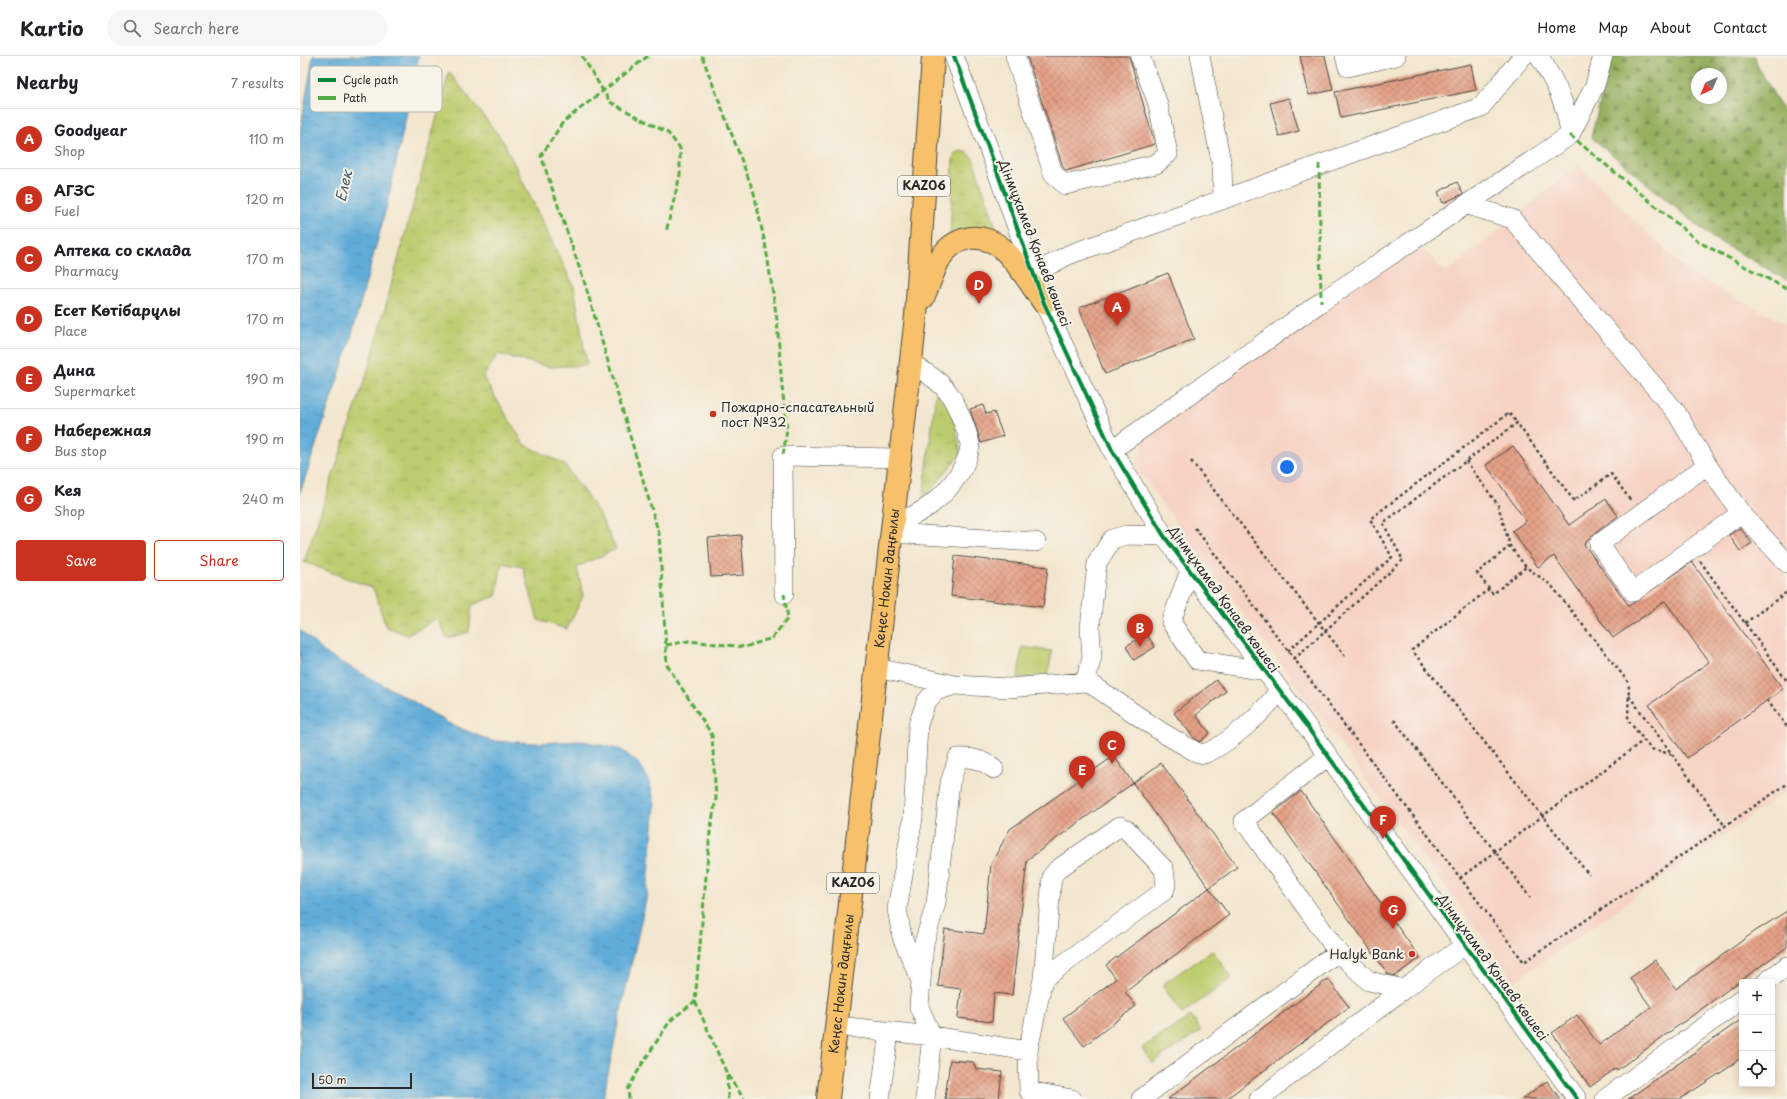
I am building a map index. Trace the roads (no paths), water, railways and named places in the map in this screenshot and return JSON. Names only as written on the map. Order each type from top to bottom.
[{"type":"highway","name":"Кеңес Нокин даңғылы","points":[[828,1099],[916,316],[933,56]]},
{"type":"highway","points":[[916,316],[937,263],[942,256],[955,243],[976,237],[982,237],[1007,252],[1044,303]]},
{"type":"street","name":"Дінмұхамед Қонаев көшесі","points":[[954,56],[1044,303],[1112,450],[1164,536],[1279,690],[1578,1099]]},
{"type":"street","points":[[1015,56],[1053,172],[1065,185],[1156,164],[1168,154],[1158,104],[1140,56]]},
{"type":"street","points":[[1200,56],[1222,166],[1223,198]]},
{"type":"street","points":[[1345,56],[1348,67],[1396,56]]},
{"type":"street","points":[[1033,271],[1048,266],[1068,255],[1223,198],[1481,107],[1523,56]]},
{"type":"street","points":[[1539,56],[1558,87],[1568,119],[1570,135]]},
{"type":"street","points":[[1112,450],[1320,302],[1468,205],[1570,135],[1595,86],[1603,56]]},
{"type":"street","points":[[1468,205],[1512,219],[1676,412],[1707,465],[1742,513],[1787,563]]},
{"type":"street","points":[[892,529],[931,507],[950,489],[965,464],[970,446],[960,415],[950,394],[932,377],[910,362]]},
{"type":"street","points":[[784,594],[783,456],[900,458]]},
{"type":"street","points":[[1707,465],[1599,544],[1633,592],[1742,513]]},
{"type":"street","points":[[892,529],[1036,542]]},
{"type":"street","points":[[1085,682],[1092,657],[1090,628],[1097,563],[1112,539],[1126,535],[1164,536]]},
{"type":"street","points":[[1190,570],[1171,622],[1197,660],[1264,671]]},
{"type":"street","points":[[876,668],[955,685],[1009,688],[1085,682],[1091,684],[1163,733],[1196,752],[1204,754],[1231,738],[1272,701],[1279,690]]},
{"type":"street","points":[[921,981],[902,937],[896,909],[913,818],[918,725],[926,702],[936,691],[955,685]]},
{"type":"street","points":[[925,1099],[932,1036],[919,1007],[924,943],[936,903],[950,783],[958,758],[967,757],[986,762],[994,769]]},
{"type":"street","points":[[1328,757],[1244,821],[1338,952],[1369,981],[1404,989]]},
{"type":"street","points":[[1043,979],[1164,891],[1166,885],[1164,869],[1126,829],[1120,826],[1058,869],[1052,876],[1043,979],[1028,1051],[1028,1095],[1072,1099]]},
{"type":"street","points":[[1259,1099],[1404,989],[1465,945]]},
{"type":"street","points":[[1141,1099],[1338,952]]},
{"type":"street","points":[[1770,979],[1787,966]]},
{"type":"street","points":[[1606,1099],[1739,1001]]},
{"type":"street","points":[[837,1026],[932,1036],[1028,1051]]},
{"type":"street","points":[[880,1099],[889,1032]]},
{"type":"water","points":[[313,56],[419,56],[417,66],[311,66]]},
{"type":"water","name":"Елек","points":[[310,74],[310,112],[407,112],[387,205],[349,345],[300,493],[300,132]]},
{"type":"water","points":[[300,630],[326,654],[411,700],[448,723],[491,741],[538,743],[583,741],[622,750],[639,764],[649,780],[655,805],[647,895],[620,1014],[603,1099],[300,1099]]},
{"type":"place","name":"Есет Көтібарұлы","points":[[979,304]]},
{"type":"place","name":"Goodyear","points":[[1117,326]]},
{"type":"place","name":"Пожарно-спасательный пост №32","points":[[713,414]]},
{"type":"place","name":"АГЗС","points":[[1140,647]]},
{"type":"place","name":"Аптека со склада","points":[[1112,764]]},
{"type":"place","name":"Дина","points":[[1082,789]]},
{"type":"place","name":"Набережная","points":[[1383,839]]},
{"type":"place","name":"Кея","points":[[1393,929]]},
{"type":"place","name":"Halyk Bank","points":[[1412,954]]}]
